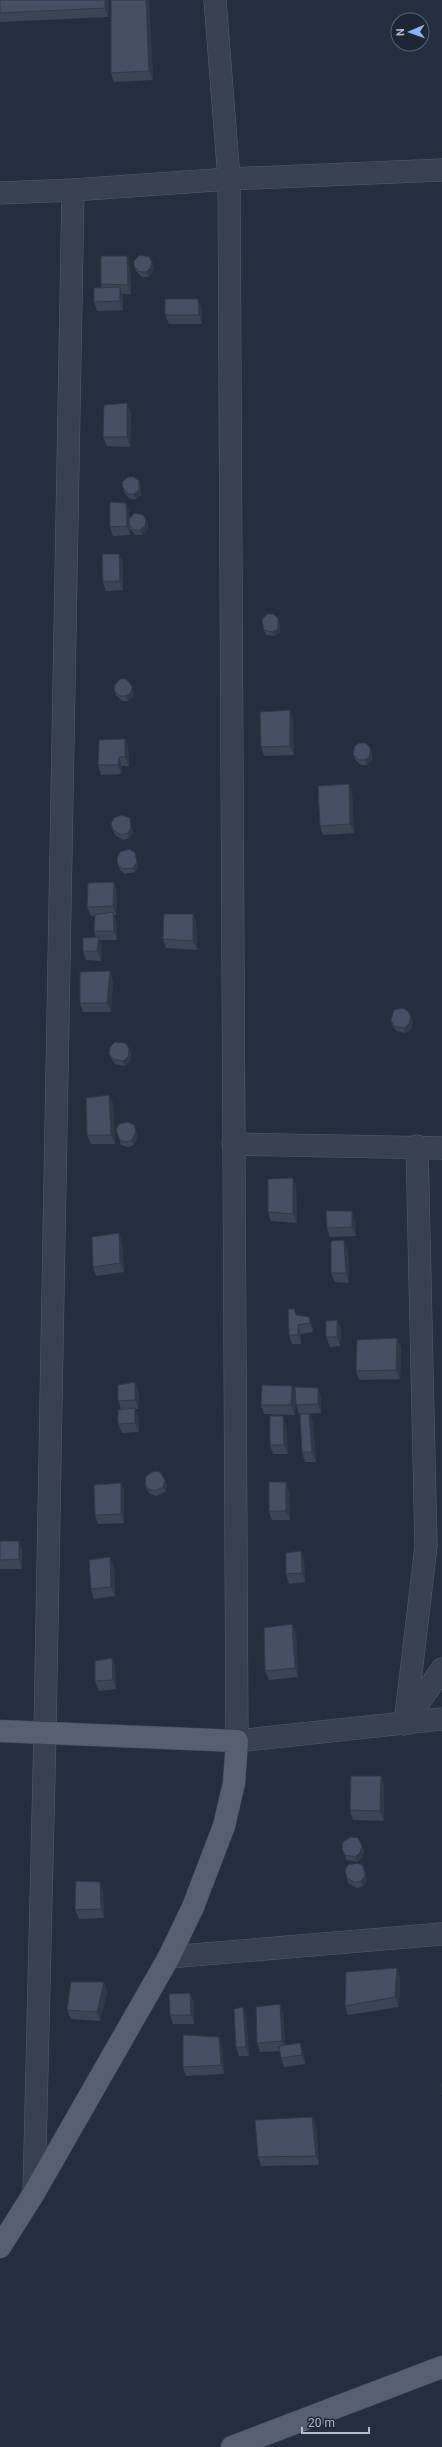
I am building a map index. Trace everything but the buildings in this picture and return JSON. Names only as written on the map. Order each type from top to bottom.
[{"type":"main road","points":[[0,1731],[237,1741],[234,1783],[224,1826],[193,1908],[169,1957],[34,2193],[0,2247]]},
{"type":"main road","points":[[232,2447],[442,2367]]},
{"type":"street","points":[[216,0],[229,179],[237,1741],[442,1719]]},
{"type":"street","points":[[0,193],[73,190],[229,179],[442,170]]},
{"type":"street","points":[[34,2193],[46,1733],[73,190]]},
{"type":"street","points":[[233,1144],[417,1146],[442,1148]]},
{"type":"street","points":[[404,1724],[426,1546],[417,1146]]},
{"type":"street","points":[[404,1724],[442,1669]]},
{"type":"street","points":[[169,1957],[442,1934]]}]
